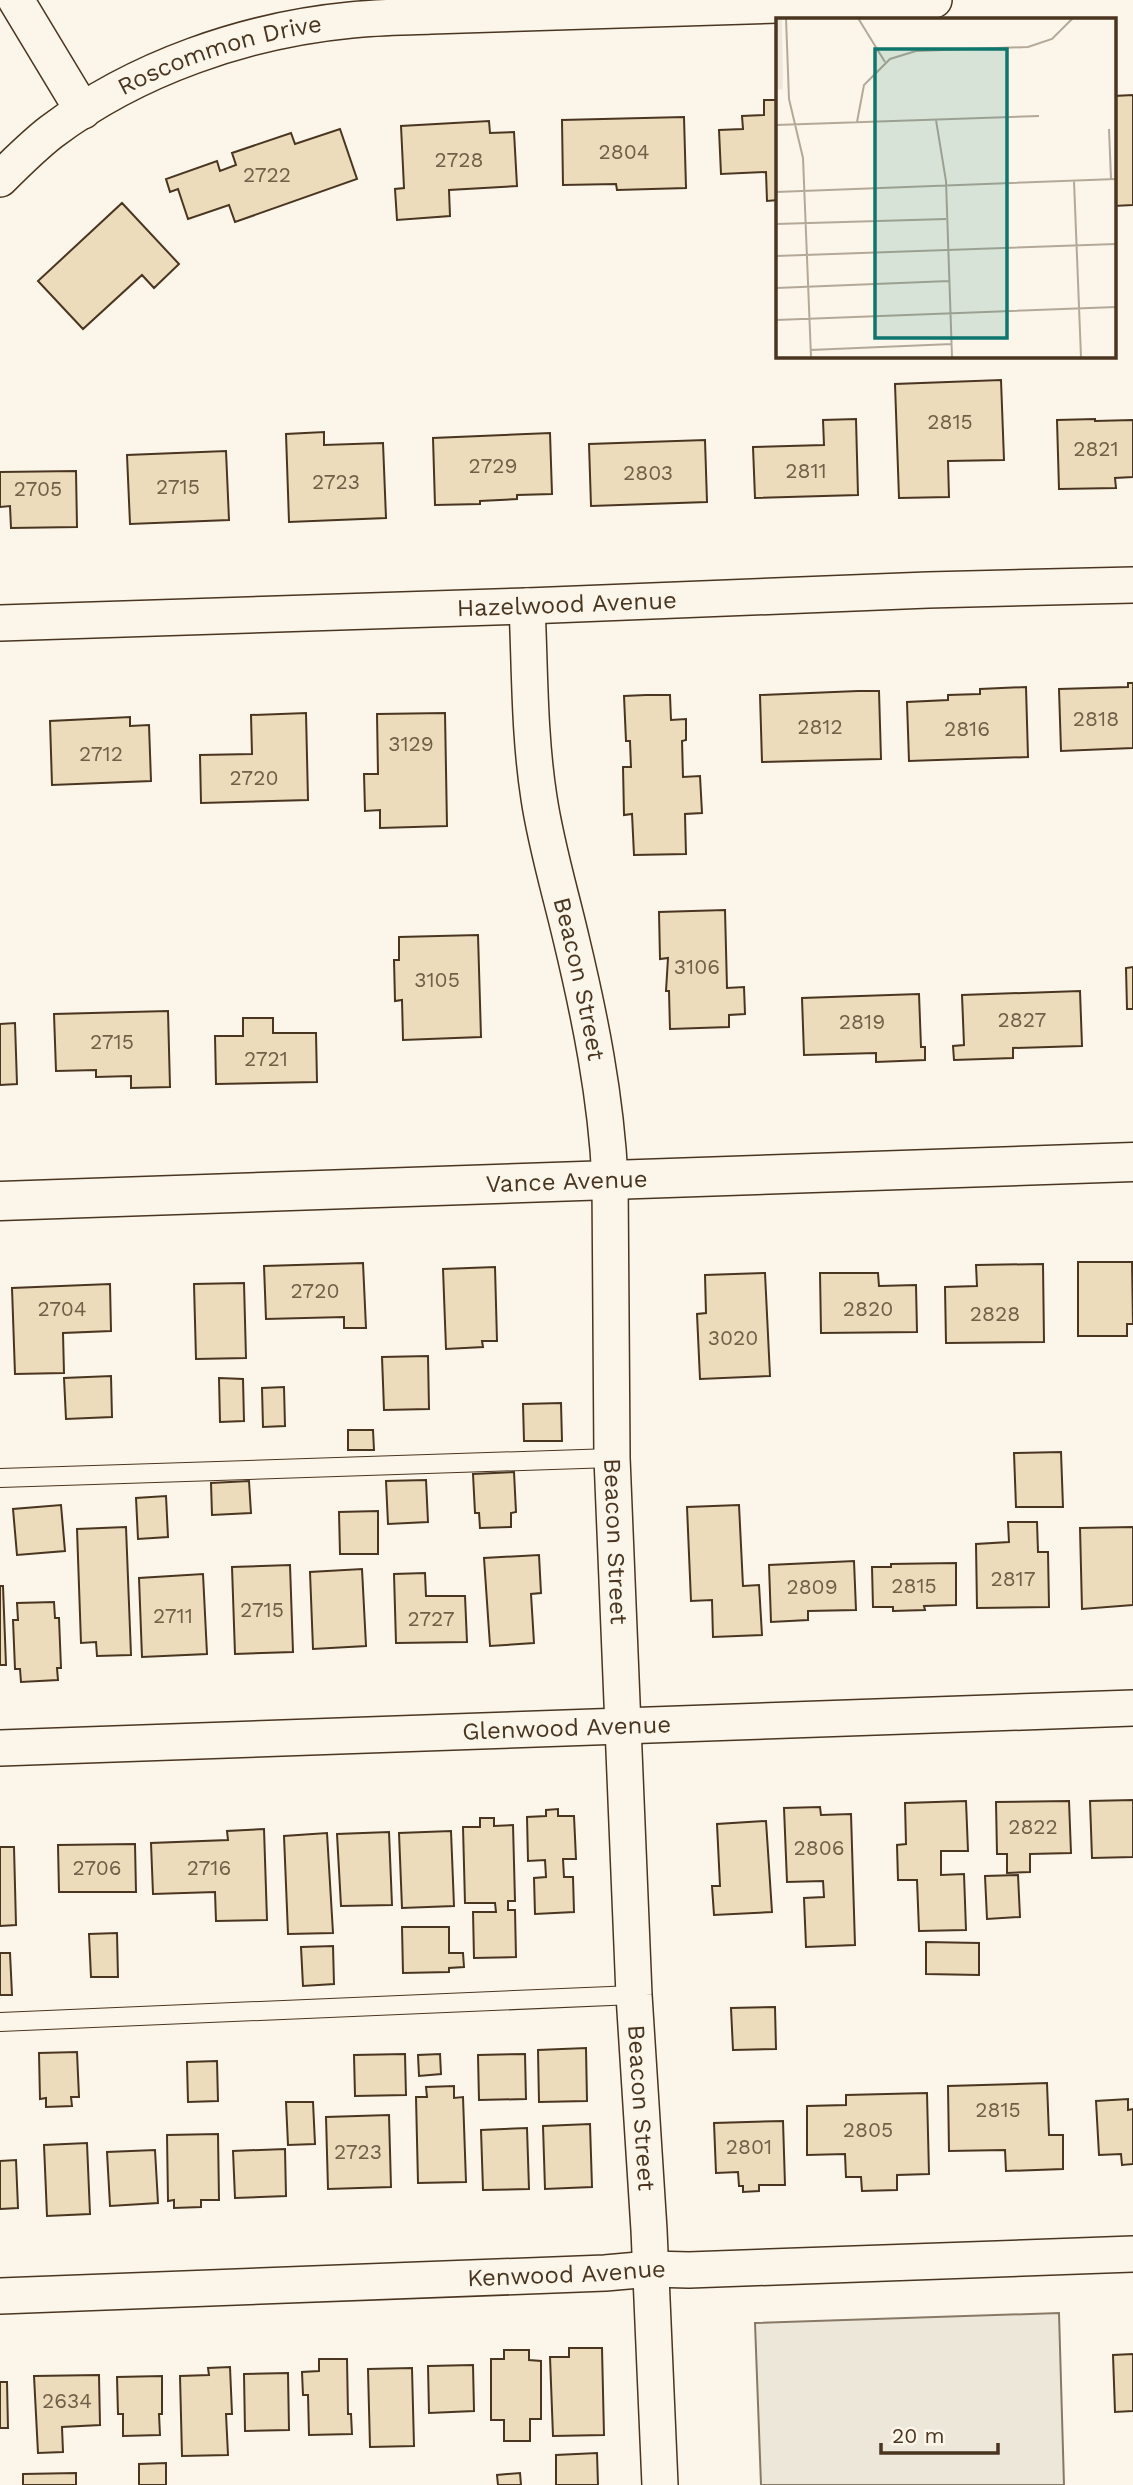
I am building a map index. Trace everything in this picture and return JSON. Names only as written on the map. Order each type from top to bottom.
[{"type":"street","points":[[16,0],[83,111]]},
{"type":"street","name":"Roscommon Drive","points":[[0,179],[51,133],[83,111],[158,71],[231,43],[351,20],[934,0]]},
{"type":"street","name":"Hazelwood Avenue","points":[[0,623],[1133,585]]},
{"type":"street","name":"Beacon Street","points":[[527,606],[532,746],[539,799],[596,1056],[608,1133],[612,1458],[634,1995],[660,2485]]},
{"type":"street","name":"Vance Avenue","points":[[0,1201],[1133,1162]]},
{"type":"street","name":"Glenwood Avenue","points":[[0,1748],[1133,1709]]},
{"type":"street","name":"Kenwood Avenue","points":[[0,2296],[605,2273],[650,2269],[689,2270],[1133,2254]]},
{"type":"lane","points":[[0,1478],[612,1458]]},
{"type":"lane","points":[[0,2022],[634,1995]]},
{"type":"shaded area","points":[[1059,2313],[1064,2485],[761,2485],[755,2323]]},
{"type":"building","points":[[1133,95],[1133,205],[1116,206],[1116,96]]},
{"type":"building","points":[[764,100],[776,100],[776,200],[767,201],[766,172],[721,174],[719,130],[743,129],[742,116],[764,115]]},
{"type":"building","points":[[684,117],[686,188],[617,190],[616,184],[563,185],[562,120]]},
{"type":"building","points":[[489,121],[490,133],[514,132],[517,186],[449,190],[450,216],[397,220],[395,189],[404,188],[401,126]]},
{"type":"building","points":[[340,129],[357,179],[235,222],[229,205],[188,219],[178,189],[170,192],[166,179],[217,161],[220,171],[236,165],[232,153],[291,133],[295,144]]},
{"type":"building","points":[[122,203],[179,264],[154,288],[142,275],[83,329],[38,281]]},
{"type":"building","points":[[1001,380],[1004,460],[948,461],[949,497],[899,498],[895,384]]},
{"type":"building","points":[[856,419],[858,495],[755,498],[753,447],[824,445],[823,420]]},
{"type":"building","points":[[1057,420],[1133,420],[1133,477],[1115,478],[1116,488],[1059,489]]},
{"type":"building","points":[[324,432],[324,445],[383,443],[386,518],[289,522],[286,434]]},
{"type":"building","points":[[550,433],[552,494],[517,495],[517,499],[480,501],[480,504],[435,505],[433,438]]},
{"type":"building","points":[[705,440],[707,502],[591,506],[589,444]]},
{"type":"building","points":[[226,451],[229,520],[130,524],[127,455]]},
{"type":"building","points":[[76,471],[77,527],[11,528],[10,506],[0,507],[0,472]]},
{"type":"building","points":[[1128,683],[1133,683],[1133,748],[1061,751],[1059,689],[1128,687]]},
{"type":"building","points":[[1026,687],[1028,757],[909,761],[907,702],[948,700],[948,695],[980,694],[980,689]]},
{"type":"building","points":[[879,691],[881,759],[762,762],[760,695]]},
{"type":"building","points":[[670,695],[671,720],[686,719],[686,740],[682,741],[683,777],[700,776],[702,813],[685,814],[686,854],[634,855],[632,814],[624,815],[623,767],[631,767],[630,741],[626,741],[624,696]]},
{"type":"building","points":[[306,713],[308,800],[201,803],[200,755],[252,754],[251,715]]},
{"type":"building","points":[[445,713],[447,826],[380,828],[380,810],[365,811],[364,774],[378,774],[377,714]]},
{"type":"building","points":[[130,717],[130,726],[149,725],[151,781],[52,785],[50,721]]},
{"type":"building","points":[[725,910],[727,988],[744,987],[745,1014],[729,1015],[729,1027],[670,1029],[669,991],[666,991],[668,958],[660,959],[659,912]]},
{"type":"building","points":[[478,935],[481,1037],[403,1040],[402,1000],[395,1001],[394,960],[399,960],[399,937]]},
{"type":"building","points":[[1133,967],[1133,1009],[1127,1009],[1126,968]]},
{"type":"building","points":[[1080,991],[1082,1046],[1013,1048],[1013,1058],[954,1060],[953,1046],[964,1045],[962,995]]},
{"type":"building","points":[[919,994],[921,1047],[925,1047],[925,1060],[876,1062],[876,1053],[804,1055],[802,998]]},
{"type":"building","points":[[168,1011],[170,1087],[131,1088],[131,1076],[96,1077],[96,1070],[56,1071],[54,1014]]},
{"type":"building","points":[[243,1018],[273,1018],[273,1033],[316,1033],[317,1082],[216,1084],[215,1036],[243,1036]]},
{"type":"building","points":[[15,1023],[17,1084],[0,1085],[0,1024]]},
{"type":"building","points":[[1078,1262],[1132,1262],[1133,1324],[1127,1324],[1127,1336],[1078,1336]]},
{"type":"building","points":[[363,1263],[366,1328],[344,1328],[344,1317],[266,1319],[264,1266]]},
{"type":"building","points":[[1043,1264],[1044,1342],[946,1343],[945,1287],[977,1286],[976,1265]]},
{"type":"building","points":[[495,1267],[497,1341],[482,1341],[483,1347],[446,1349],[443,1269]]},
{"type":"building","points":[[765,1273],[770,1376],[700,1379],[697,1314],[706,1313],[705,1275]]},
{"type":"building","points":[[820,1273],[878,1273],[879,1286],[916,1285],[917,1332],[821,1333]]},
{"type":"building","points":[[244,1283],[246,1358],[196,1359],[194,1284]]},
{"type":"building","points":[[110,1284],[111,1331],[63,1333],[64,1373],[15,1374],[12,1288]]},
{"type":"building","points":[[428,1356],[429,1409],[384,1410],[382,1357]]},
{"type":"building","points":[[111,1376],[112,1417],[66,1419],[64,1378]]},
{"type":"building","points":[[219,1378],[243,1379],[244,1421],[220,1422]]},
{"type":"building","points":[[284,1387],[285,1426],[263,1427],[262,1388]]},
{"type":"building","points":[[561,1403],[562,1441],[524,1441],[523,1404]]},
{"type":"building","points":[[348,1430],[373,1430],[374,1450],[348,1450]]},
{"type":"building","points":[[1061,1452],[1063,1507],[1016,1507],[1014,1453]]},
{"type":"building","points":[[514,1472],[516,1512],[511,1513],[511,1527],[480,1528],[479,1513],[475,1513],[473,1474]]},
{"type":"building","points":[[426,1480],[428,1522],[388,1524],[386,1481]]},
{"type":"building","points":[[249,1481],[251,1513],[212,1515],[211,1483]]},
{"type":"building","points":[[166,1496],[168,1537],[138,1539],[136,1498]]},
{"type":"building","points":[[61,1505],[65,1551],[17,1555],[13,1509]]},
{"type":"building","points":[[739,1505],[743,1586],[759,1585],[762,1635],[713,1637],[712,1600],[691,1601],[687,1507]]},
{"type":"building","points":[[378,1511],[378,1554],[340,1554],[339,1512]]},
{"type":"building","points":[[1008,1522],[1037,1522],[1038,1552],[1048,1552],[1049,1607],[977,1608],[976,1544],[1009,1542]]},
{"type":"building","points":[[126,1527],[131,1655],[97,1656],[96,1642],[81,1643],[77,1529]]},
{"type":"building","points":[[1133,1527],[1133,1605],[1082,1609],[1080,1528]]},
{"type":"building","points":[[539,1555],[541,1593],[531,1594],[534,1643],[490,1646],[484,1558]]},
{"type":"building","points":[[854,1561],[856,1610],[808,1611],[808,1620],[771,1622],[769,1565]]},
{"type":"building","points":[[956,1563],[956,1605],[893,1611],[893,1607],[873,1607],[872,1567]]},
{"type":"building","points":[[290,1565],[293,1652],[235,1654],[232,1567]]},
{"type":"building","points":[[362,1569],[366,1646],[313,1649],[310,1572]]},
{"type":"building","points":[[425,1573],[426,1596],[465,1596],[467,1642],[396,1643],[394,1574]]},
{"type":"building","points":[[203,1574],[207,1654],[142,1657],[139,1578]]},
{"type":"building","points":[[0,1586],[3,1586],[6,1665],[0,1665]]},
{"type":"building","points":[[54,1602],[55,1618],[59,1618],[61,1668],[57,1668],[58,1680],[21,1682],[20,1669],[15,1669],[13,1620],[18,1620],[17,1603]]},
{"type":"building","points":[[1133,1800],[1133,1857],[1092,1858],[1090,1801]]},
{"type":"building","points":[[966,1801],[968,1851],[941,1851],[941,1875],[964,1874],[966,1930],[919,1931],[917,1880],[898,1880],[897,1845],[906,1844],[905,1803]]},
{"type":"building","points":[[1069,1801],[1071,1853],[1030,1854],[1030,1872],[1007,1873],[1007,1854],[997,1854],[996,1802]]},
{"type":"building","points":[[820,1807],[821,1815],[851,1814],[855,1945],[806,1947],[804,1898],[824,1897],[823,1881],[787,1882],[784,1808]]},
{"type":"building","points":[[558,1809],[558,1816],[574,1816],[576,1859],[563,1859],[564,1877],[573,1877],[574,1912],[535,1914],[534,1878],[546,1877],[545,1860],[528,1861],[527,1817],[546,1816],[546,1810]]},
{"type":"building","points":[[480,1818],[494,1818],[494,1826],[513,1825],[515,1901],[508,1901],[508,1910],[515,1910],[516,1957],[474,1958],[473,1912],[496,1912],[495,1903],[465,1903],[463,1827],[480,1827]]},
{"type":"building","points":[[766,1821],[772,1912],[714,1915],[712,1886],[720,1886],[717,1824]]},
{"type":"building","points":[[264,1829],[267,1920],[216,1921],[215,1892],[153,1894],[151,1843],[228,1840],[227,1831]]},
{"type":"building","points":[[451,1831],[454,1906],[402,1908],[399,1833]]},
{"type":"building","points":[[389,1832],[392,1905],[341,1906],[337,1834]]},
{"type":"building","points":[[327,1833],[333,1933],[288,1934],[284,1836]]},
{"type":"building","points":[[135,1844],[136,1892],[59,1892],[58,1845]]},
{"type":"building","points":[[0,1847],[14,1847],[16,1925],[0,1926]]},
{"type":"building","points":[[1018,1875],[1020,1917],[987,1919],[985,1876]]},
{"type":"building","points":[[402,1927],[449,1927],[449,1953],[463,1953],[464,1967],[449,1968],[449,1972],[403,1973]]},
{"type":"building","points":[[117,1933],[118,1977],[91,1977],[89,1934]]},
{"type":"building","points":[[926,1942],[979,1943],[979,1975],[926,1974]]},
{"type":"building","points":[[333,1946],[334,1984],[303,1986],[301,1947]]},
{"type":"building","points":[[0,1953],[10,1953],[12,1995],[0,1995]]},
{"type":"building","points":[[775,2007],[776,2049],[733,2050],[731,2008]]},
{"type":"building","points":[[586,2048],[587,2101],[539,2102],[538,2050]]},
{"type":"building","points":[[77,2052],[79,2097],[71,2097],[72,2106],[46,2107],[46,2098],[40,2099],[39,2053]]},
{"type":"building","points":[[405,2054],[406,2095],[355,2096],[354,2055]]},
{"type":"building","points":[[440,2054],[441,2074],[419,2076],[418,2055]]},
{"type":"building","points":[[525,2054],[526,2099],[479,2100],[478,2055]]},
{"type":"building","points":[[217,2061],[218,2101],[188,2102],[187,2062]]},
{"type":"building","points":[[1047,2083],[1049,2135],[1063,2135],[1063,2169],[1006,2171],[1005,2150],[949,2151],[948,2086]]},
{"type":"building","points":[[454,2086],[454,2098],[463,2097],[466,2182],[418,2183],[416,2097],[427,2097],[426,2087]]},
{"type":"building","points":[[927,2093],[929,2174],[897,2175],[897,2190],[862,2191],[861,2177],[846,2177],[845,2154],[807,2155],[807,2106],[846,2105],[846,2095]]},
{"type":"building","points":[[1128,2099],[1128,2110],[1133,2109],[1133,2164],[1122,2165],[1121,2154],[1099,2155],[1096,2101]]},
{"type":"building","points":[[286,2102],[313,2102],[315,2144],[288,2145]]},
{"type":"building","points":[[389,2115],[391,2187],[328,2189],[326,2117]]},
{"type":"building","points":[[783,2121],[785,2185],[759,2185],[759,2191],[743,2192],[743,2186],[739,2186],[738,2172],[716,2173],[714,2123]]},
{"type":"building","points":[[590,2124],[592,2187],[545,2189],[543,2126]]},
{"type":"building","points":[[527,2128],[529,2189],[483,2190],[481,2130]]},
{"type":"building","points":[[218,2134],[219,2200],[201,2200],[201,2207],[174,2208],[174,2200],[168,2201],[167,2135]]},
{"type":"building","points":[[87,2143],[90,2214],[47,2216],[44,2145]]},
{"type":"building","points":[[285,2149],[286,2196],[235,2198],[233,2151]]},
{"type":"building","points":[[155,2150],[158,2203],[110,2206],[107,2152]]},
{"type":"building","points":[[16,2160],[18,2208],[0,2209],[0,2161]]},
{"type":"building","points":[[569,2348],[602,2348],[604,2435],[553,2436],[550,2357],[569,2357]]},
{"type":"building","points":[[504,2350],[529,2350],[529,2360],[541,2361],[541,2419],[530,2419],[530,2441],[504,2441],[504,2420],[491,2420],[491,2359],[504,2359]]},
{"type":"building","points":[[1133,2354],[1133,2411],[1115,2412],[1113,2355]]},
{"type":"building","points":[[319,2359],[347,2359],[348,2414],[351,2414],[352,2434],[309,2435],[308,2395],[303,2395],[302,2372],[319,2371]]},
{"type":"building","points":[[473,2365],[474,2411],[429,2413],[428,2366]]},
{"type":"building","points":[[230,2367],[232,2414],[226,2414],[228,2455],[182,2456],[180,2376],[209,2375],[208,2368]]},
{"type":"building","points":[[412,2368],[414,2446],[370,2447],[368,2369]]},
{"type":"building","points":[[288,2373],[289,2430],[245,2431],[244,2374]]},
{"type":"building","points":[[99,2375],[100,2425],[62,2427],[63,2452],[38,2453],[34,2376]]},
{"type":"building","points":[[162,2376],[160,2435],[123,2436],[123,2414],[118,2414],[117,2377]]},
{"type":"building","points":[[0,2382],[7,2382],[8,2428],[0,2428]]},
{"type":"building","points":[[597,2453],[598,2485],[556,2485],[556,2455]]},
{"type":"building","points":[[166,2463],[166,2485],[139,2485],[139,2464]]},
{"type":"building","points":[[76,2473],[76,2485],[23,2485],[23,2474]]},
{"type":"building","points":[[520,2473],[521,2485],[498,2485],[497,2475]]}]
